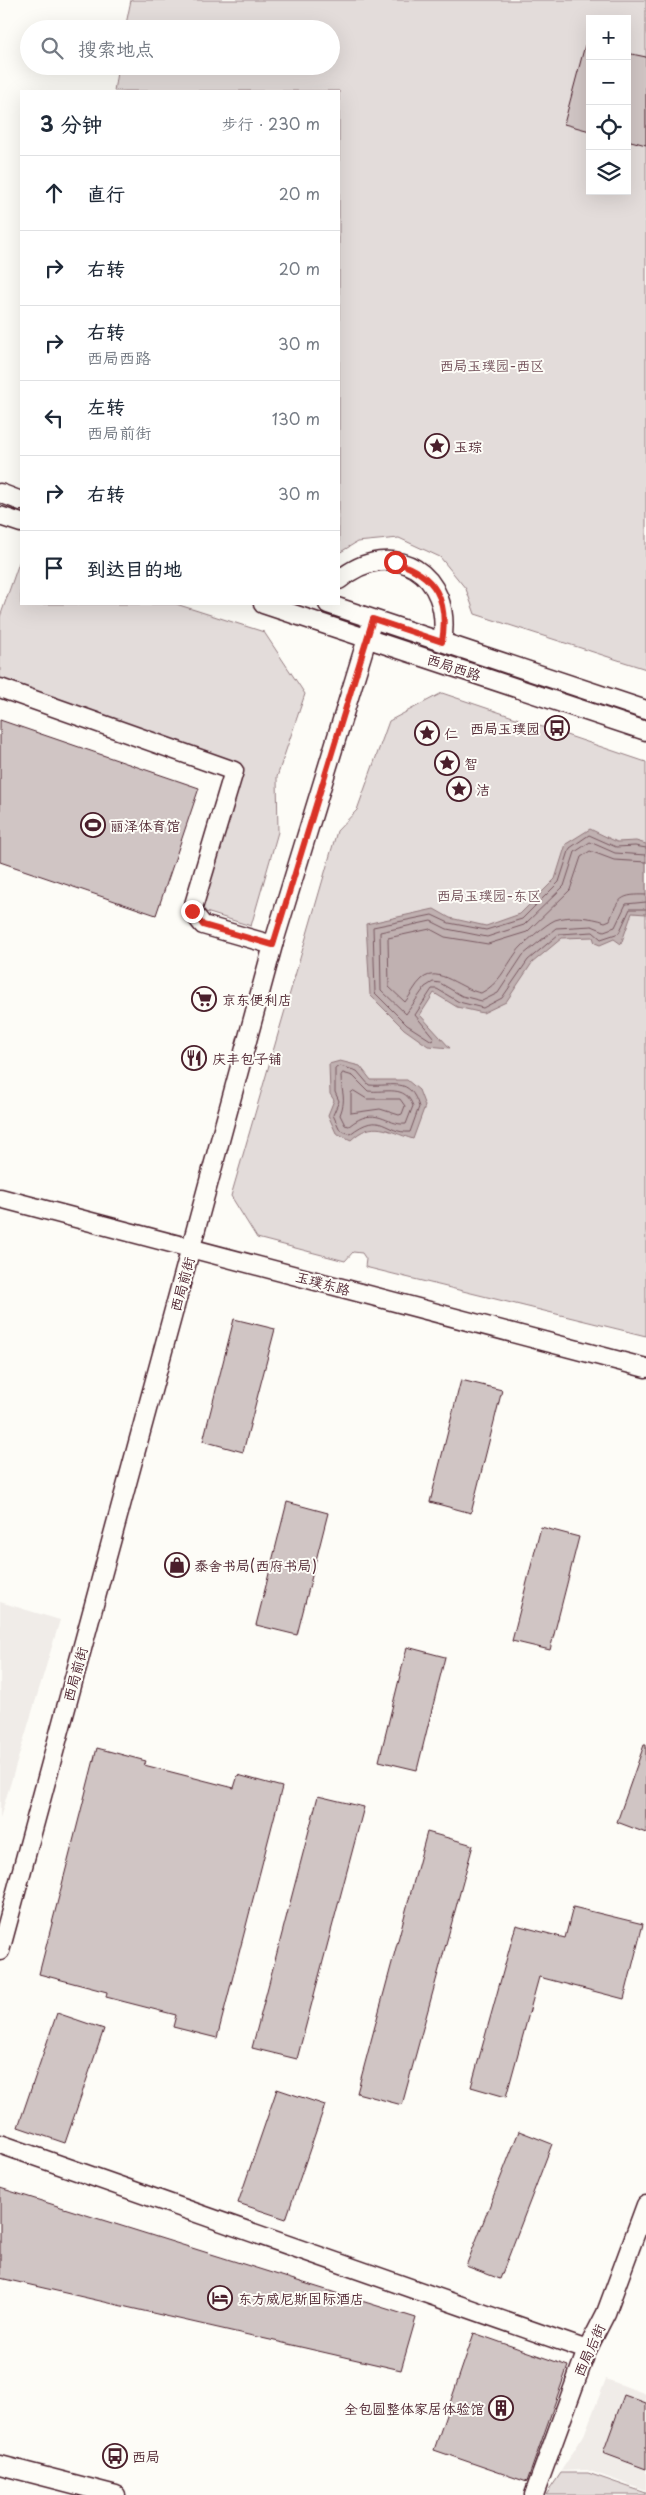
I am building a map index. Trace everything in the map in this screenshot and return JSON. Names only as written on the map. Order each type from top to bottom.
[{"type":"street","points":[[0,494],[20,501]]},
{"type":"street","points":[[0,516],[20,523]]},
{"type":"street","points":[[340,579],[365,563],[380,560],[410,566],[433,584],[440,598],[445,612],[442,642]]},
{"type":"street","name":"西局西路","points":[[266,605],[646,731]]},
{"type":"street","name":"西局西路","points":[[331,605],[646,710]]},
{"type":"street","name":"西局前街","points":[[0,1951],[273,945],[373,619]]},
{"type":"street","points":[[0,688],[234,771],[192,911],[203,925],[273,945]]},
{"type":"street","name":"玉璞东路","points":[[0,1198],[646,1368]]},
{"type":"street","points":[[0,2144],[587,2350]]},
{"type":"street","name":"西局后街","points":[[534,2495],[587,2350],[606,2313],[646,2204]]},
{"type":"street","points":[[0,2465],[116,2495]]},
{"type":"shaded area","points":[[0,1602],[60,1620],[0,1818]]},
{"type":"shaded area","points":[[606,2379],[646,2394],[646,2491],[587,2470],[561,2471],[584,2435]]},
{"type":"green space","name":"西局玉璞园-西区","points":[[131,0],[646,0],[646,669],[475,614],[466,589],[440,557],[399,538],[357,542],[340,552],[340,90],[114,90],[117,75],[340,75],[340,20],[127,20]]},
{"type":"green space","points":[[20,560],[20,605],[179,605],[264,632],[305,694],[277,777],[278,832],[251,926],[206,912],[200,905],[243,767],[0,679],[0,617]]},
{"type":"green space","name":"西局玉璞园-东区","points":[[442,693],[646,762],[646,1336],[365,1267],[366,1259],[362,1253],[353,1252],[345,1261],[257,1238],[231,1196],[337,831],[357,810],[389,721]]},
{"type":"green space","points":[[561,2473],[588,2473],[646,2493],[646,2495],[546,2495]]},
{"type":"water","points":[[590,829],[617,842],[636,841],[646,844],[646,914],[632,913],[621,944],[614,939],[600,945],[595,943],[593,937],[562,938],[532,963],[506,1002],[483,1013],[457,1007],[434,993],[420,1015],[450,1048],[428,1046],[404,1029],[370,995],[366,924],[434,909],[450,918],[486,926],[520,914],[555,879],[566,844]]},
{"type":"water","points":[[340,1061],[360,1066],[371,1080],[407,1080],[419,1090],[425,1106],[413,1139],[388,1130],[373,1128],[366,1130],[351,1140],[336,1133],[328,1115],[334,1100],[330,1094],[329,1064]]},
{"type":"building","points":[[585,45],[586,45],[586,130],[564,124]]},
{"type":"building","points":[[631,54],[646,57],[646,145],[631,141]]},
{"type":"building","name":"丽泽体育馆","points":[[0,720],[199,788],[156,915],[0,862]]},
{"type":"building","points":[[234,1319],[275,1329],[243,1452],[203,1441]]},
{"type":"building","points":[[461,1380],[502,1390],[471,1513],[430,1502]]},
{"type":"building","points":[[287,1502],[328,1513],[297,1635],[256,1625]]},
{"type":"building","points":[[541,1527],[579,1537],[550,1650],[512,1641]]},
{"type":"building","points":[[407,1647],[445,1657],[417,1770],[379,1761]]},
{"type":"building","points":[[644,1745],[646,1745],[646,1833],[617,1822]]},
{"type":"building","points":[[97,1748],[146,1761],[144,1765],[234,1788],[238,1775],[282,1787],[217,2038],[173,2027],[176,2015],[106,1997],[107,1992],[39,1974]]},
{"type":"building","points":[[318,1796],[364,1807],[297,2059],[252,2048]]},
{"type":"building","points":[[427,1832],[473,1845],[402,2105],[357,2093]]},
{"type":"building","points":[[573,1907],[643,1924],[624,1999],[539,1977],[506,2097],[471,2087],[516,1925],[565,1938]]},
{"type":"building","points":[[57,2013],[104,2029],[65,2143],[18,2127]]},
{"type":"building","points":[[277,2089],[325,2105],[286,2219],[238,2203]]},
{"type":"building","points":[[519,2131],[552,2144],[500,2279],[466,2266]]},
{"type":"building","name":"东方威尼斯国际酒店","points":[[0,2188],[416,2318],[401,2370],[0,2278]]},
{"type":"building","name":"全包圆整体家居体验馆","points":[[474,2333],[568,2366],[527,2482],[434,2450]]},
{"type":"building","points":[[624,2395],[646,2403],[646,2469],[603,2453]]},
{"type":"place","name":"玉琮","points":[[437,446]]},
{"type":"place","name":"西局玉璞园","points":[[557,728]]},
{"type":"place","name":"仁","points":[[427,733]]},
{"type":"place","name":"智","points":[[447,763]]},
{"type":"place","name":"洁","points":[[459,789]]},
{"type":"place","name":"丽泽体育馆","points":[[93,825]]},
{"type":"place","name":"京东便利店","points":[[204,999]]},
{"type":"place","name":"庆丰包子铺","points":[[194,1058]]},
{"type":"place","name":"泰舍书局(西府书局)","points":[[177,1565]]},
{"type":"place","name":"东方威尼斯国际酒店","points":[[220,2298]]},
{"type":"place","name":"全包圆整体家居体验馆","points":[[501,2408]]},
{"type":"place","name":"西局","points":[[115,2456]]},
{"type":"route","points":[[192,911],[203,925],[273,945],[373,619],[442,642],[445,612],[433,584],[424,575],[410,566],[395,562]]}]
